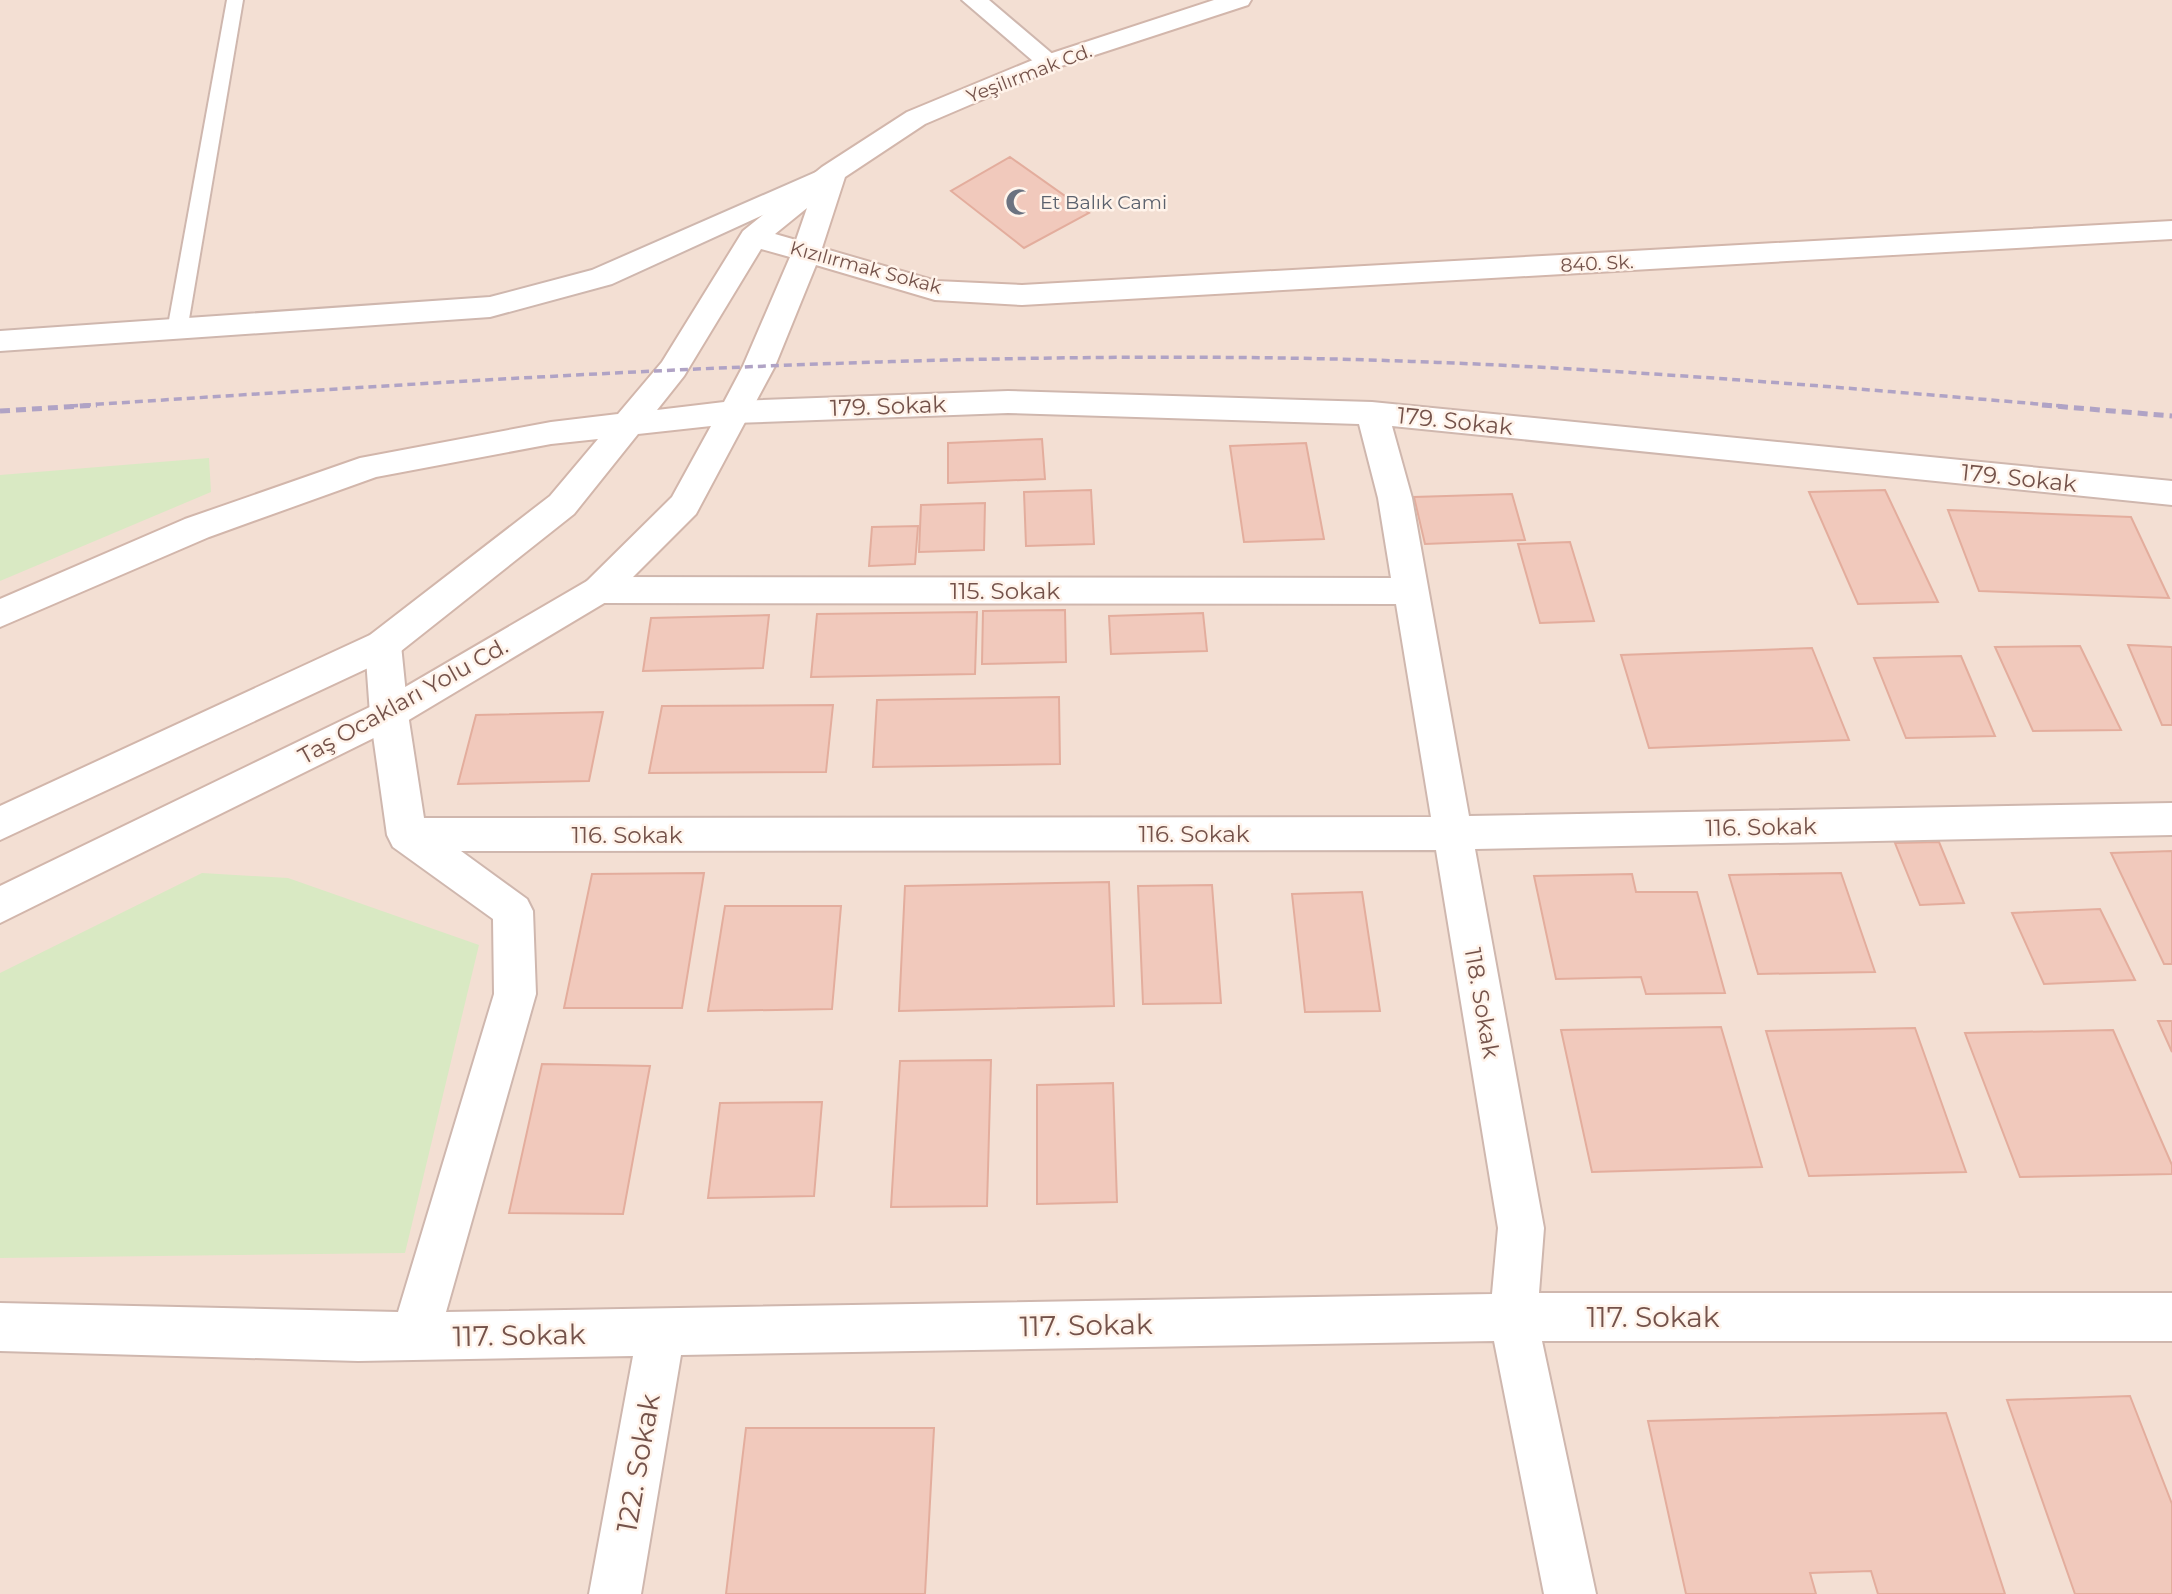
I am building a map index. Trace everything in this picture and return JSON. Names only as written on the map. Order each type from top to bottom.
[{"type":"street","points":[[974,0],[1049,62]]},
{"type":"street","name":"Yeşilırmak Cd.","points":[[832,173],[916,118],[1049,62],[1239,0]]},
{"type":"street","points":[[0,341],[177,331],[490,307],[602,277],[832,173]]},
{"type":"street","points":[[0,824],[383,645],[562,505],[673,369],[753,237],[832,173]]},
{"type":"street","name":"Taş Ocakları Yolu Cd.","points":[[0,905],[389,714],[599,590],[684,505],[758,366],[807,250],[832,173]]},
{"type":"street","name":"840. Sk.","points":[[1022,295],[2172,230]]},
{"type":"street","name":"Kızılırmak Sokak","points":[[753,237],[807,250],[935,289],[1022,295]]},
{"type":"street","name":"179. Sokak","points":[[0,614],[197,528],[372,466],[551,433],[734,412],[1008,402],[1372,413],[2172,494]]},
{"type":"street","name":"118. Sokak","points":[[1372,413],[1395,498],[1521,1228],[1513,1317],[1570,1594]]},
{"type":"street","name":"115. Sokak","points":[[599,590],[1411,592]]},
{"type":"street","points":[[383,645],[389,714],[407,835],[513,911],[515,994],[415,1336]]},
{"type":"street","name":"116. Sokak","points":[[407,835],[1453,833],[2172,819]]},
{"type":"street","name":"117. Sokak","points":[[0,1327],[415,1336],[1513,1317],[2172,1317]]},
{"type":"street","name":"122. Sokak","points":[[615,1594],[661,1333]]},
{"type":"lane","points":[[177,331],[235,0]]},
{"type":"shaded area","points":[[0,0],[2172,0],[2172,1594],[0,1594]]},
{"type":"green space","points":[[209,458],[211,492],[0,581],[0,475]]},
{"type":"green space","points":[[202,873],[288,878],[479,945],[405,1253],[0,1258],[0,973]]},
{"type":"building","name":"Et Balık Cami","points":[[1010,157],[1089,213],[1024,248],[951,191]]},
{"type":"building","points":[[1042,439],[1045,479],[948,483],[948,443]]},
{"type":"building","points":[[1306,443],[1324,539],[1244,542],[1230,446]]},
{"type":"building","points":[[1091,490],[1094,544],[1026,546],[1024,492]]},
{"type":"building","points":[[1885,490],[1938,602],[1858,604],[1809,492]]},
{"type":"building","points":[[1512,494],[1525,540],[1425,544],[1414,497]]},
{"type":"building","points":[[985,503],[984,550],[919,552],[921,505]]},
{"type":"building","points":[[1948,510],[2131,517],[2169,598],[1979,591]]},
{"type":"building","points":[[918,526],[915,564],[869,566],[872,527]]},
{"type":"building","points":[[1570,542],[1594,621],[1540,623],[1518,544]]},
{"type":"building","points":[[1065,610],[1066,662],[982,664],[983,611]]},
{"type":"building","points":[[977,612],[975,674],[811,677],[817,614]]},
{"type":"building","points":[[1203,613],[1207,651],[1111,654],[1109,616]]},
{"type":"building","points":[[769,615],[763,668],[643,671],[651,618]]},
{"type":"building","points":[[2128,645],[2172,647],[2172,725],[2162,725]]},
{"type":"building","points":[[2080,646],[2121,730],[2033,731],[1995,647]]},
{"type":"building","points":[[1812,648],[1849,740],[1649,748],[1621,655]]},
{"type":"building","points":[[1961,656],[1995,736],[1906,738],[1874,658]]},
{"type":"building","points":[[1059,697],[1060,764],[873,767],[877,700]]},
{"type":"building","points":[[833,705],[826,772],[649,773],[662,706]]},
{"type":"building","points":[[603,712],[589,781],[458,784],[476,715]]},
{"type":"building","points":[[1939,842],[1964,903],[1920,905],[1895,843]]},
{"type":"building","points":[[2172,851],[2172,964],[2164,964],[2111,853]]},
{"type":"building","points":[[704,873],[682,1008],[564,1008],[592,874]]},
{"type":"building","points":[[1841,873],[1875,972],[1758,974],[1729,875]]},
{"type":"building","points":[[1632,874],[1636,892],[1697,892],[1725,993],[1646,994],[1641,977],[1556,979],[1534,876]]},
{"type":"building","points":[[1109,882],[1114,1006],[899,1011],[905,886]]},
{"type":"building","points":[[1212,885],[1221,1003],[1143,1004],[1138,886]]},
{"type":"building","points":[[1362,892],[1380,1011],[1305,1012],[1292,894]]},
{"type":"building","points":[[725,906],[841,906],[832,1009],[708,1011]]},
{"type":"building","points":[[2100,909],[2135,980],[2044,984],[2012,913]]},
{"type":"building","points":[[2158,1021],[2172,1021],[2172,1052]]},
{"type":"building","points":[[1721,1027],[1762,1167],[1592,1172],[1561,1030]]},
{"type":"building","points":[[1915,1028],[1966,1172],[1809,1176],[1766,1031]]},
{"type":"building","points":[[2113,1030],[2172,1165],[2172,1174],[2020,1177],[1965,1033]]},
{"type":"building","points":[[991,1060],[987,1206],[891,1207],[900,1061]]},
{"type":"building","points":[[542,1064],[650,1066],[623,1214],[509,1213]]},
{"type":"building","points":[[1113,1083],[1117,1202],[1037,1204],[1037,1085]]},
{"type":"building","points":[[822,1102],[814,1196],[708,1198],[720,1103]]},
{"type":"building","points":[[2130,1396],[2172,1504],[2172,1594],[2075,1594],[2007,1400]]},
{"type":"building","points":[[1946,1413],[2005,1594],[1878,1594],[1871,1571],[1810,1573],[1816,1594],[1686,1594],[1648,1421]]},
{"type":"building","points":[[746,1428],[934,1428],[925,1594],[726,1594]]},
{"type":"railway","points":[[70,406],[676,370],[979,359],[1130,357],[1380,360],[1575,369],[2062,406]]},
{"type":"railway","points":[[0,411],[97,405]]},
{"type":"railway","points":[[2042,405],[2172,416]]},
{"type":"place","name":"Et Balık Cami","points":[[1019,202]]}]
